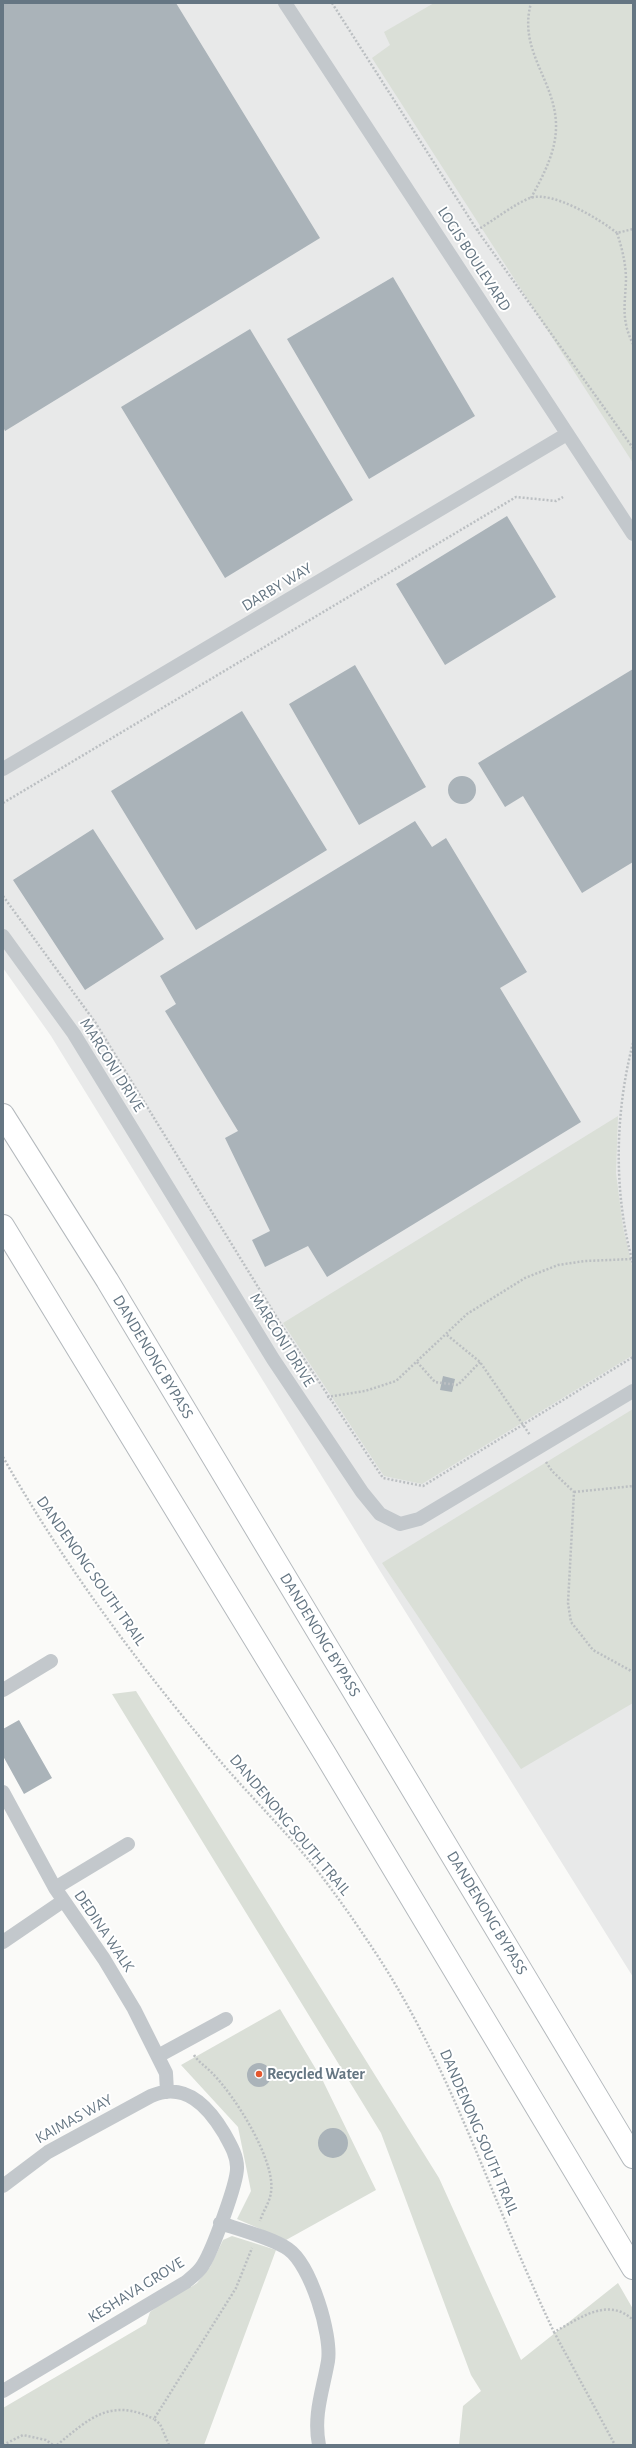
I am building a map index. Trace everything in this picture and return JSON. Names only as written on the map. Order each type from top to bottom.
[{"type":"highway","name":"DANDENONG BYPASS","points":[[3,1115],[107,1280],[633,2157]]},
{"type":"highway","points":[[3,1226],[337,1774],[633,2268]]},
{"type":"street","name":"LOGIS BOULEVARD","points":[[286,3],[633,534]]},
{"type":"street","name":"DARBY WAY","points":[[3,769],[567,434]]},
{"type":"street","name":"MARCONI DRIVE","points":[[3,936],[74,1034],[273,1359],[362,1492],[380,1514],[400,1524],[419,1519],[633,1391]]},
{"type":"street","points":[[3,1690],[51,1661]]},
{"type":"street","name":"DEDINA WALK","points":[[3,1792],[55,1888],[119,1982],[166,2073],[167,2092]]},
{"type":"street","points":[[55,1888],[128,1844]]},
{"type":"street","points":[[3,1942],[63,1901]]},
{"type":"street","points":[[158,2056],[226,2019]]},
{"type":"street","name":"KAIMAS WAY","points":[[3,2186],[60,2145],[151,2096],[167,2092]]},
{"type":"street","name":"KESHAVA GROVE","points":[[3,2391],[190,2279],[204,2264],[220,2223],[237,2172],[234,2154],[205,2106],[190,2096],[167,2092]]},
{"type":"street","points":[[220,2223],[288,2249],[302,2264],[325,2320],[329,2349],[317,2409],[319,2445]]},
{"type":"path","points":[[332,3],[477,230],[633,448]]},
{"type":"path","points":[[477,230],[531,198],[546,169],[553,148],[556,124],[554,108],[530,45],[528,27],[531,3]]},
{"type":"path","points":[[531,198],[558,201],[578,208],[602,221],[617,233],[624,261],[626,280],[623,309],[627,332],[633,344]]},
{"type":"path","points":[[617,233],[633,229]]},
{"type":"path","points":[[3,802],[516,497],[556,501],[563,497]]},
{"type":"path","points":[[3,896],[95,1022],[282,1326],[383,1478],[423,1486],[633,1357]]},
{"type":"path","points":[[328,1396],[365,1391],[396,1380],[447,1335],[467,1314],[525,1278],[558,1265],[585,1261],[633,1261],[622,1200],[619,1152],[624,1091],[633,1043]]},
{"type":"path","points":[[447,1335],[480,1362],[539,1448],[552,1472],[574,1492],[633,1486]]},
{"type":"path","points":[[417,1362],[435,1382],[458,1384],[480,1362]]},
{"type":"path","name":"DANDENONG SOUTH TRAIL","points":[[3,1457],[31,1506],[123,1640],[216,1756],[311,1863],[379,1959],[412,2013],[455,2098],[506,2227],[554,2332],[615,2445]]},
{"type":"path","points":[[574,1492],[568,1603],[572,1622],[594,1650],[633,1672]]},
{"type":"path","points":[[554,2332],[602,2309],[617,2309],[633,2320]]},
{"type":"path","points":[[57,2445],[100,2413],[123,2411],[146,2415],[154,2419]]},
{"type":"path","points":[[3,2445],[23,2434],[46,2440],[53,2445]]},
{"type":"shaded area","points":[[3,3],[633,3],[633,1977],[385,1579],[51,1036],[3,968]]},
{"type":"shaded area","points":[[434,3],[633,3],[633,463],[372,58],[390,45],[384,32]]},
{"type":"shaded area","points":[[618,1116],[616,1173],[623,1227],[633,1270],[633,1355],[422,1484],[384,1476],[283,1323]]},
{"type":"shaded area","points":[[633,1409],[633,1703],[521,1769],[382,1563]]},
{"type":"shaded area","points":[[136,1691],[439,2178],[521,2360],[618,2283],[633,2309],[633,2445],[459,2445],[463,2406],[481,2391],[471,2375],[381,2133],[112,1694]]},
{"type":"shaded area","points":[[280,2009],[323,2081],[376,2190],[286,2240],[237,2219],[251,2191],[238,2127],[181,2065]]},
{"type":"shaded area","points":[[232,2236],[276,2250],[204,2445],[3,2445],[3,2408],[146,2324],[150,2312],[183,2288],[191,2287],[197,2283],[210,2267],[223,2240]]},
{"type":"building","points":[[3,3],[176,3],[320,238],[5,431],[3,427]]},
{"type":"building","points":[[393,277],[475,416],[369,479],[287,339]]},
{"type":"building","points":[[250,329],[353,500],[225,578],[121,407]]},
{"type":"building","points":[[507,516],[556,597],[445,665],[396,584]]},
{"type":"building","points":[[355,665],[426,787],[359,825],[289,704]]},
{"type":"building","points":[[633,669],[633,862],[582,893],[523,796],[505,807],[478,763]]},
{"type":"building","points":[[242,711],[327,850],[196,930],[111,791]]},
{"type":"building","points":[[462,776],[468,777],[472,780],[475,784],[475,796],[472,800],[468,803],[462,804],[456,803],[452,800],[449,796],[448,790],[449,784],[452,780],[456,777]]},
{"type":"building","points":[[415,821],[432,847],[446,838],[527,972],[500,988],[581,1122],[327,1277],[308,1246],[265,1267],[252,1240],[270,1231],[225,1138],[238,1131],[165,1011],[176,1004],[160,976]]},
{"type":"building","points":[[93,829],[164,939],[85,990],[13,880]]},
{"type":"building","points":[[443,1376],[455,1379],[452,1392],[440,1390]]},
{"type":"building","points":[[19,1720],[52,1778],[24,1794],[3,1756],[3,1729]]},
{"type":"building","name":"Recycled Water","points":[[259,2063],[267,2067],[271,2075],[267,2083],[259,2087],[251,2083],[247,2075],[251,2067]]},
{"type":"building","points":[[333,2128],[344,2132],[348,2143],[344,2154],[333,2158],[322,2154],[318,2143],[322,2132]]},
{"type":"place","name":"Recycled Water","points":[[259,2074]]}]
